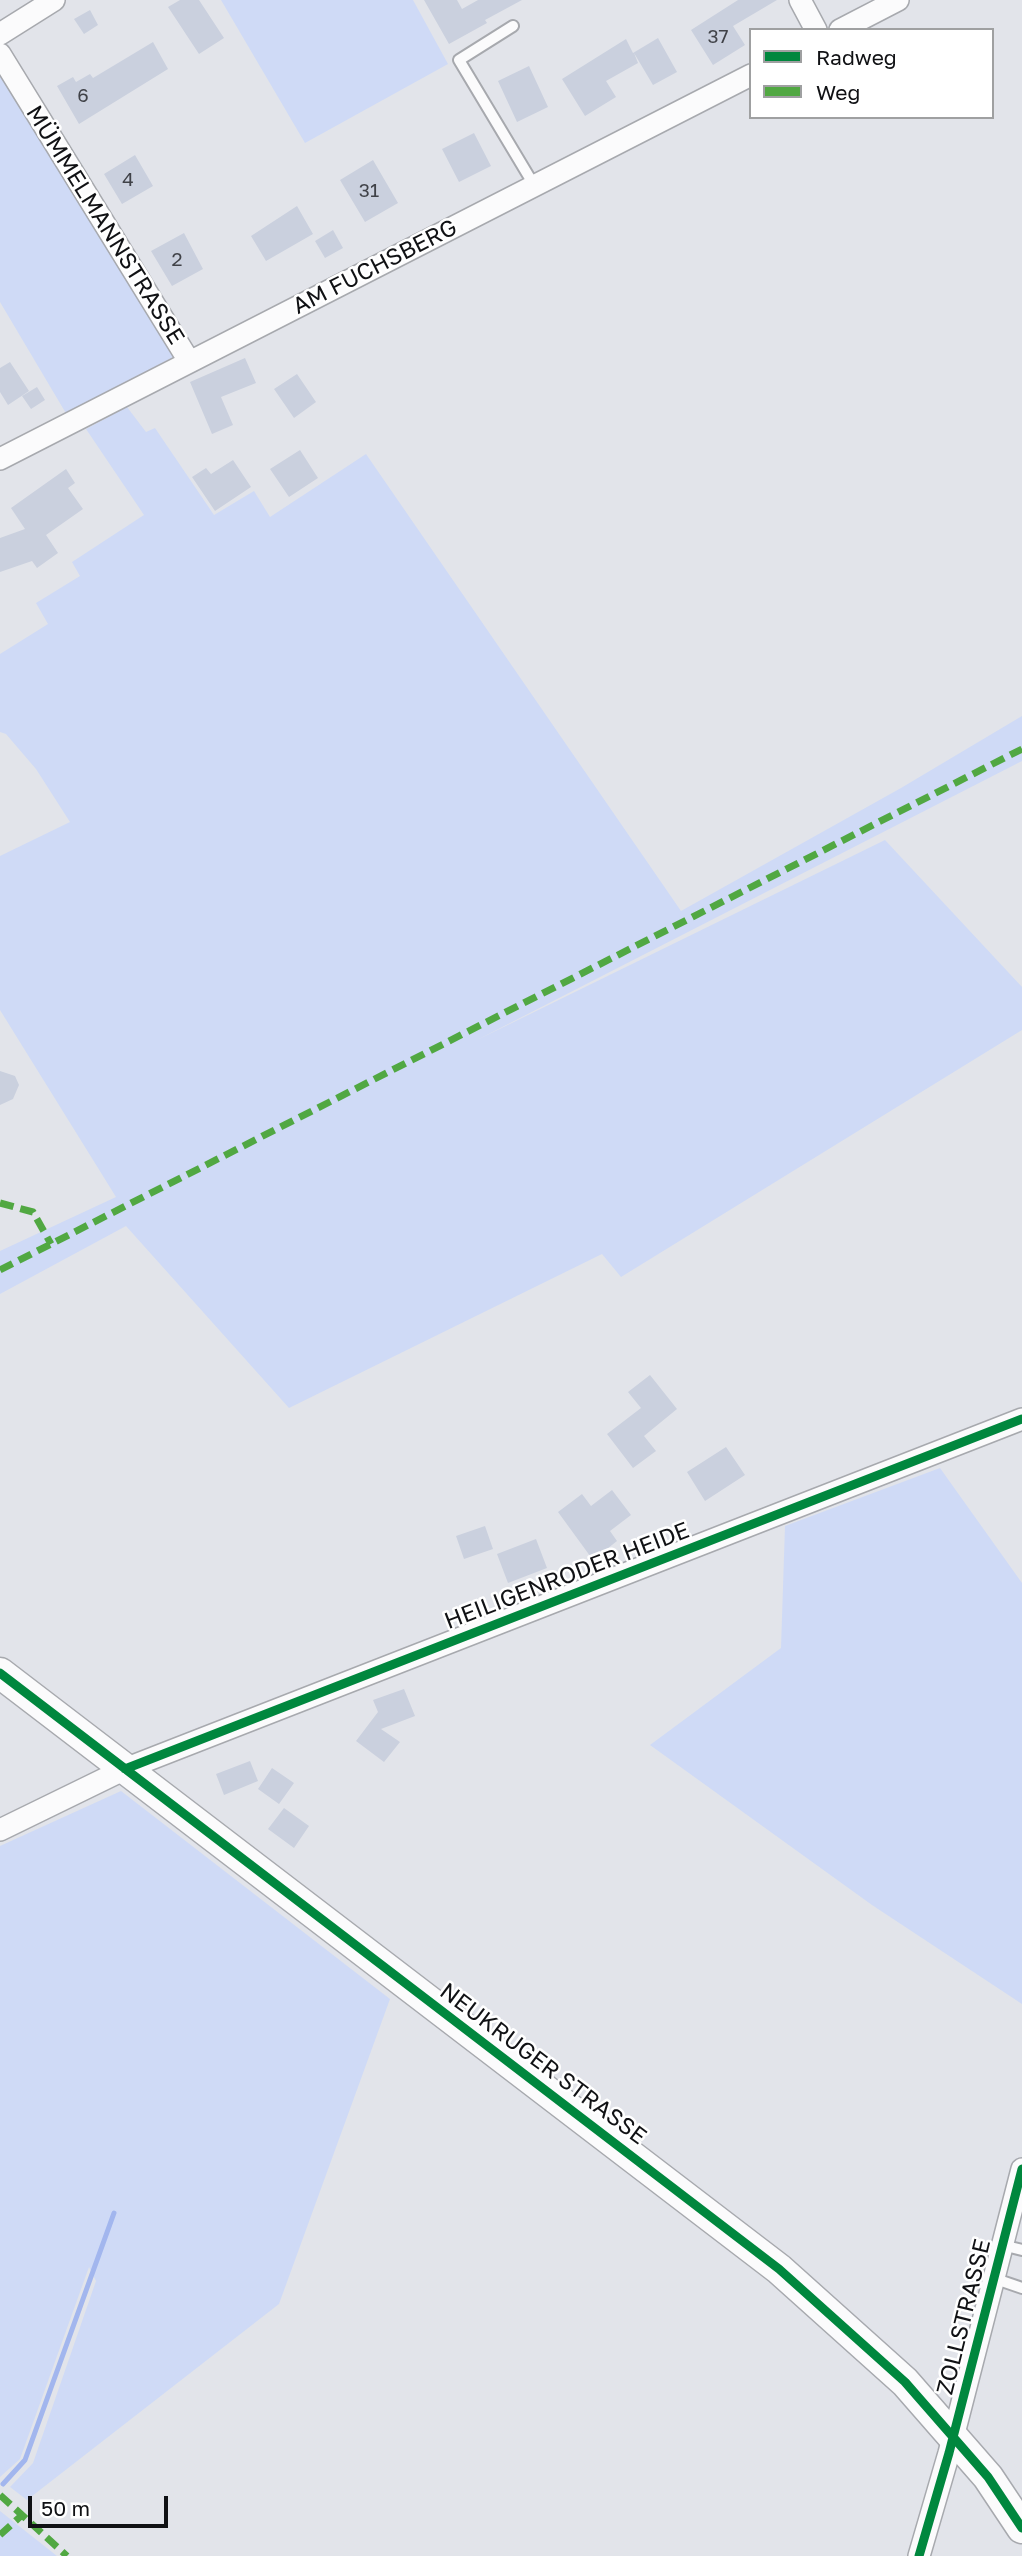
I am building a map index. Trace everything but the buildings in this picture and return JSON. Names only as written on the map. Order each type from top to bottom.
[{"type":"street","points":[[0,34],[54,0]]},
{"type":"street","points":[[800,0],[815,28]]},
{"type":"street","points":[[843,28],[898,0]]},
{"type":"street","name":"MÜMMELMANNSTRASSE","points":[[0,54],[189,361]]},
{"type":"street","name":"AM FUCHSBERG","points":[[0,459],[749,76]]},
{"type":"street","name":"HEILIGENRODER HEIDE","points":[[0,1830],[125,1769],[1022,1419]]},
{"type":"street","name":"NEUKRUGER STRASSE","points":[[0,1673],[779,2269],[867,2346],[953,2436],[988,2477],[1022,2528]]},
{"type":"street","name":"ZOLLSTRASSE","points":[[919,2556],[993,2278],[1012,2248],[1022,2169]]},
{"type":"lane","points":[[513,26],[459,60],[534,185]]},
{"type":"lane","points":[[993,2278],[1022,2288]]},
{"type":"shaded area","points":[[221,0],[413,0],[448,64],[305,143]]},
{"type":"shaded area","points":[[0,66],[177,355],[67,415],[0,302]]},
{"type":"shaded area","points":[[127,407],[146,432],[155,428],[214,515],[254,491],[270,517],[366,454],[681,911],[901,788],[1022,716],[1022,761],[475,1041],[885,840],[1022,987],[1022,1030],[621,1277],[602,1254],[289,1408],[126,1226],[0,1294],[0,1251],[116,1197],[0,1010],[0,856],[70,822],[36,769],[6,734],[0,732],[0,654],[48,624],[36,603],[80,576],[72,562],[144,515],[86,429]]},
{"type":"shaded area","points":[[940,1468],[1022,1583],[1022,2004],[872,1905],[650,1745],[781,1648],[785,1526]]},
{"type":"shaded area","points":[[121,1791],[390,1999],[279,2304],[27,2500],[10,2487],[33,2463],[96,2281],[89,2267],[20,2459],[0,2477],[0,1846]]},
{"type":"shaded area","points":[[0,2511],[57,2556],[0,2556]]},
{"type":"waterway","points":[[3,2484],[25,2460],[114,2213]]},
{"type":"marked path","points":[[0,1270],[1022,749]]},
{"type":"marked path","points":[[0,1203],[33,1212],[51,1244]]},
{"type":"marked path","points":[[0,2495],[67,2556]]},
{"type":"marked path","points":[[0,2535],[21,2516]]},
{"type":"cycle path","points":[[125,1769],[1022,1419]]},
{"type":"cycle path","points":[[0,1673],[779,2269],[905,2382],[988,2477],[1022,2528]]},
{"type":"cycle path","points":[[919,2556],[949,2453],[1022,2169]]}]
